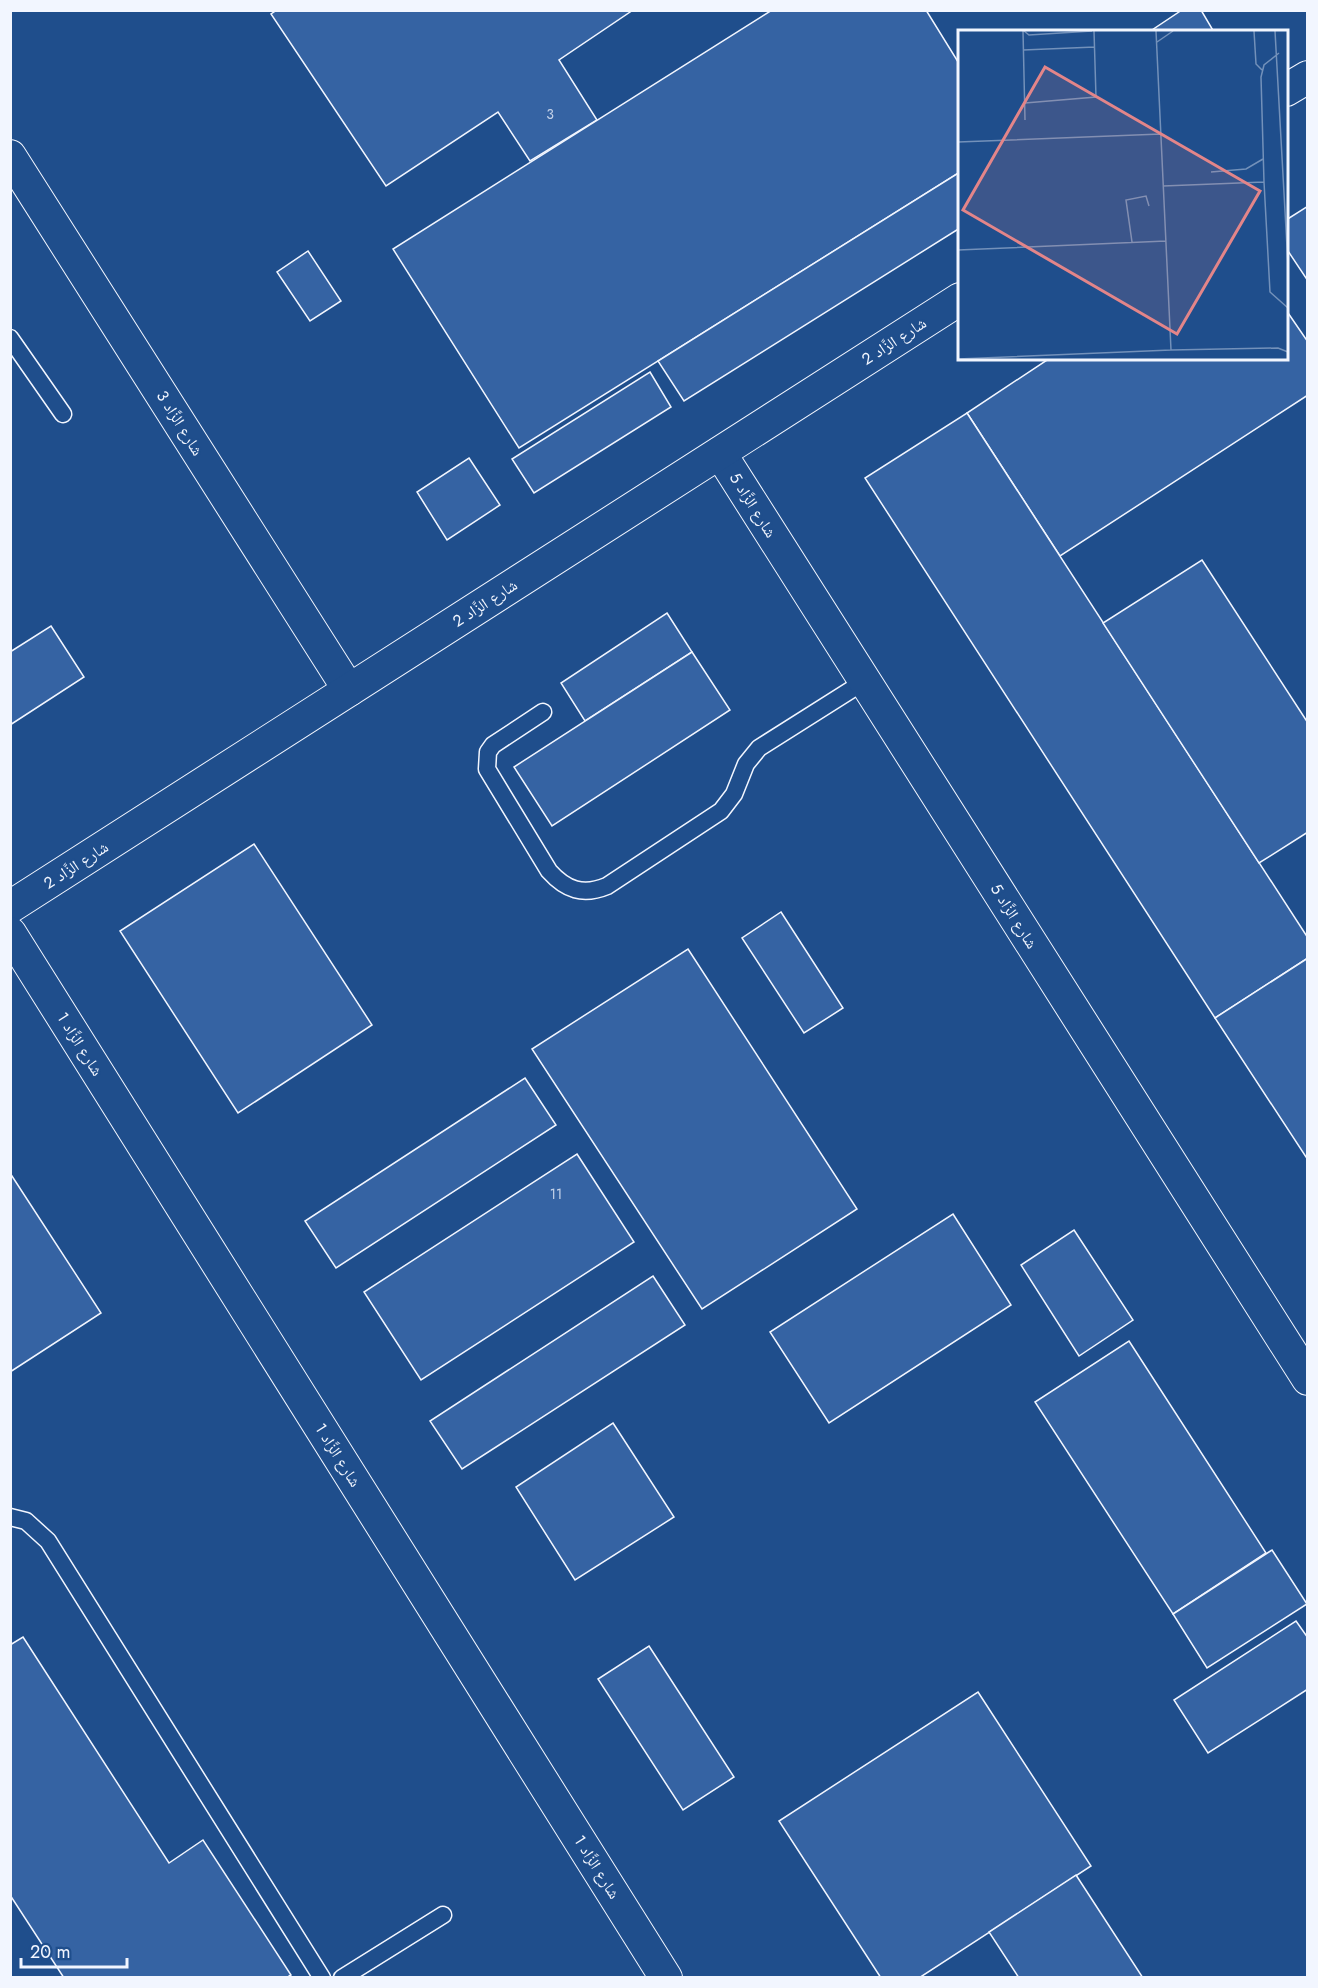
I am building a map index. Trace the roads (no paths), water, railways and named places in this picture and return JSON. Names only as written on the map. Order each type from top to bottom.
[{"type":"street","points":[[1288,89],[1308,77]]},
{"type":"street","name":"شارع الزَّاد 3","points":[[10,156],[349,690]]},
{"type":"street","name":"شارع الزَّاد 2","points":[[10,907],[958,300]]},
{"type":"street","name":"شارع الزَّاد 5","points":[[720,453],[1308,1379]]},
{"type":"street","name":"شارع الزَّاد 1","points":[[10,933],[666,1977]]},
{"type":"lane","points":[[10,338],[63,414]]},
{"type":"lane","points":[[543,712],[493,746],[488,752],[487,769],[549,871],[569,888],[582,892],[595,891],[607,886],[712,818],[735,794],[746,764],[759,748],[865,681]]},
{"type":"lane","points":[[10,1517],[26,1521],[48,1541],[322,1977]]},
{"type":"lane","points":[[342,1977],[443,1915]]}]
